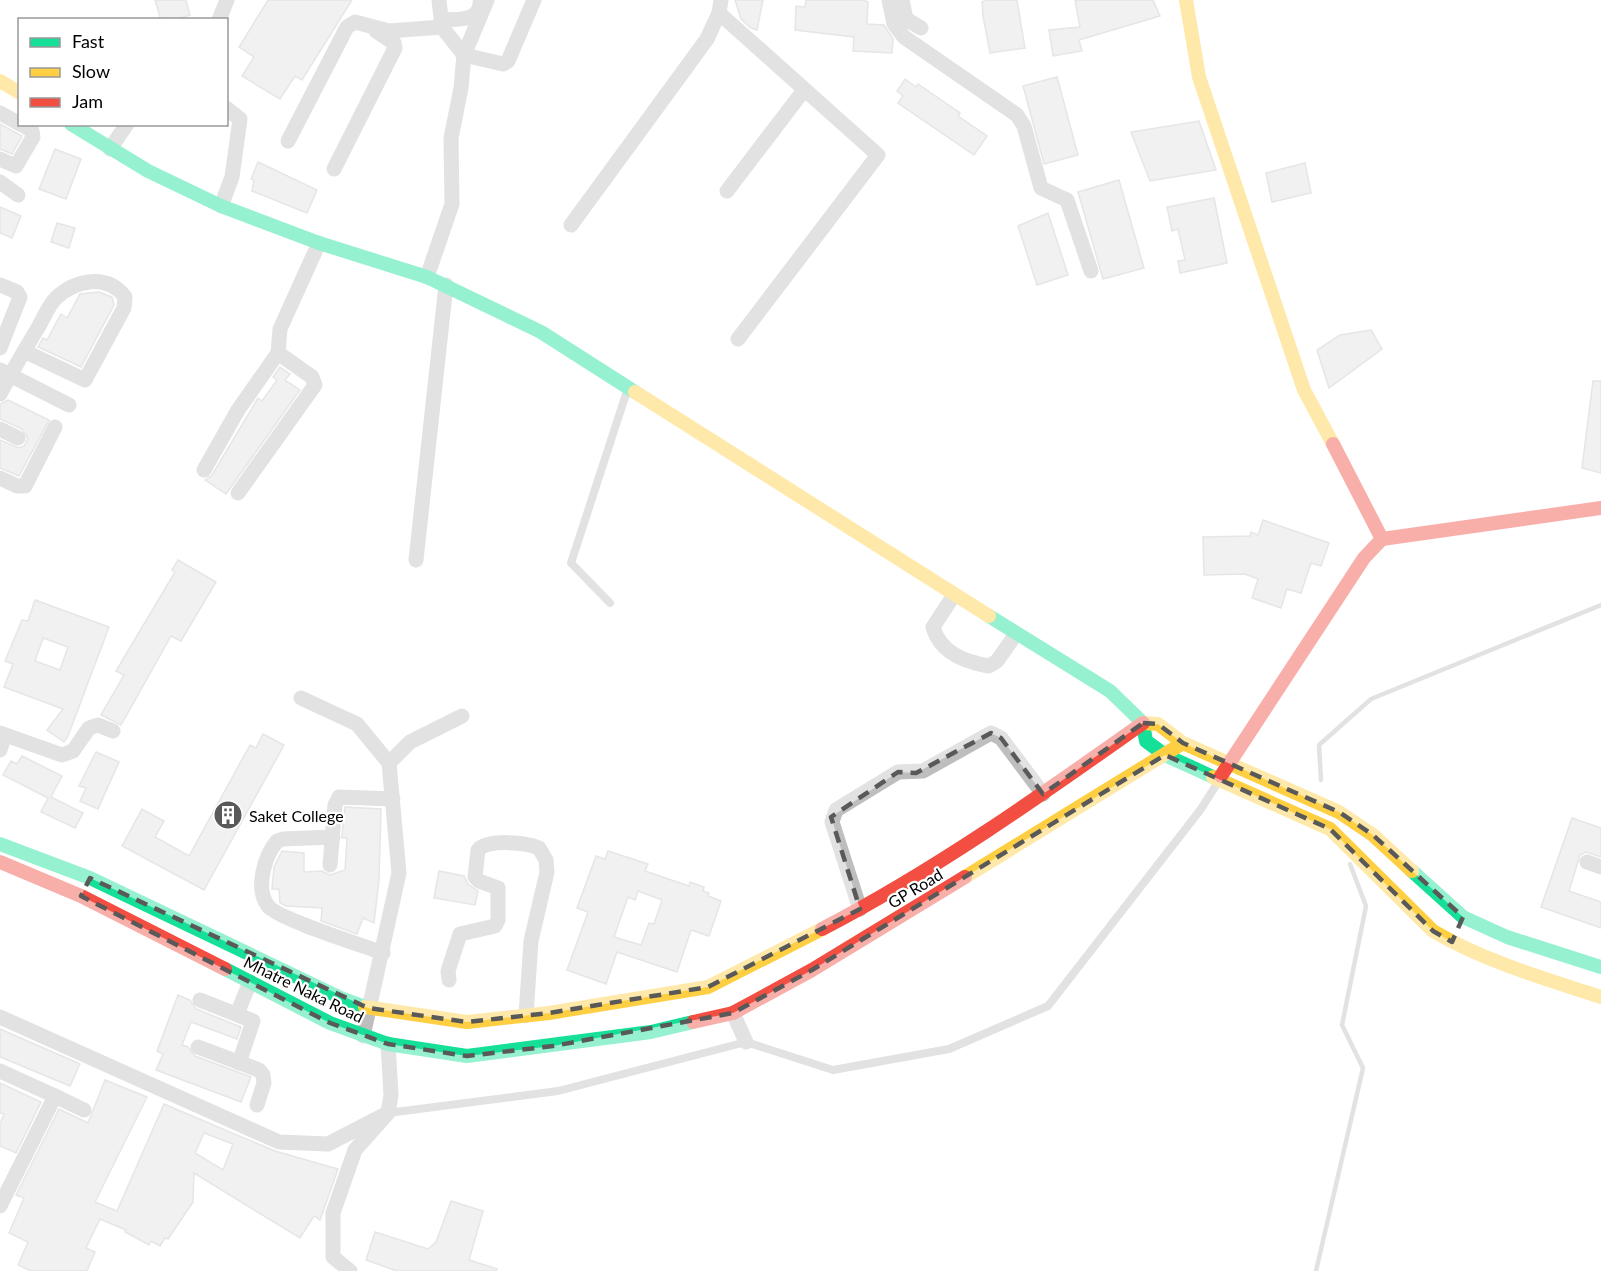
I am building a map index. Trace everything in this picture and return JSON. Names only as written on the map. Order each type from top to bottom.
[{"type":"street","points":[[220,18],[227,0]]},
{"type":"street","points":[[439,0],[441,23],[464,55],[506,63],[534,0]]},
{"type":"street","points":[[288,141],[347,27],[355,22],[389,31],[441,23],[474,16],[480,10],[480,0]]},
{"type":"street","points":[[427,277],[453,204],[451,138],[461,88],[464,55],[487,0]]},
{"type":"street","points":[[889,0],[889,9],[894,24],[904,37],[1017,115],[1024,126],[1041,188],[1067,200],[1091,271]]},
{"type":"street","points":[[902,0],[906,19],[921,28]]},
{"type":"street","points":[[1186,0],[1199,77],[1304,390],[1382,539]]},
{"type":"street","points":[[571,225],[707,39],[720,7],[804,90],[878,155],[738,339]]},
{"type":"street","points":[[334,169],[395,48],[394,43],[368,26]]},
{"type":"street","points":[[0,81],[18,92]]},
{"type":"street","points":[[727,190],[804,90]]},
{"type":"street","points":[[221,206],[232,177],[240,119],[228,110]]},
{"type":"street","points":[[0,113],[18,123]]},
{"type":"street","points":[[0,159],[16,166],[33,134],[23,126]]},
{"type":"street","points":[[74,126],[148,171],[221,206],[319,243],[427,277],[541,332],[954,595],[1110,691],[1143,723],[1146,741],[1165,755],[1330,829],[1433,931],[1500,964],[1601,997]]},
{"type":"street","points":[[110,149],[126,126]]},
{"type":"street","points":[[0,182],[18,195]]},
{"type":"street","points":[[204,470],[238,410],[278,352],[280,329],[319,243]]},
{"type":"street","points":[[0,394],[5,373],[24,351],[55,299],[70,288],[97,281],[121,291],[125,297],[124,308],[85,380],[24,351]]},
{"type":"street","points":[[0,285],[17,292],[20,297],[0,348]]},
{"type":"street","points":[[416,561],[446,285]]},
{"type":"street","points":[[238,492],[315,385],[312,377],[278,352]]},
{"type":"street","points":[[5,373],[69,405]]},
{"type":"street","points":[[0,478],[17,486],[25,486],[55,427]]},
{"type":"street","points":[[0,429],[18,438]]},
{"type":"street","points":[[1219,780],[1364,558],[1382,539],[1601,508]]},
{"type":"street","points":[[954,595],[933,627],[944,648],[971,663],[989,666],[997,661],[1016,634]]},
{"type":"street","points":[[301,698],[357,724],[389,763],[399,873],[363,1036]]},
{"type":"street","points":[[389,763],[410,741],[462,716]]},
{"type":"street","points":[[1143,723],[1158,724],[1183,743],[1339,812],[1373,835],[1463,917],[1507,937],[1601,967]]},
{"type":"street","name":"GP Road","points":[[646,1015],[708,987],[860,909],[1043,794],[1143,723]]},
{"type":"street","points":[[2,739],[62,755],[73,751],[88,728],[98,725],[113,731]]},
{"type":"street","points":[[860,909],[832,822],[836,810],[898,772],[923,771],[991,732],[1001,738],[1043,794]]},
{"type":"street","name":"GP Road","points":[[646,1015],[733,1013],[812,970],[1183,743]]},
{"type":"street","points":[[330,866],[339,797],[393,799]]},
{"type":"street","points":[[333,837],[277,841],[261,877],[263,898],[276,913],[383,953]]},
{"type":"street","name":"Mhatre Naka Road","points":[[0,844],[24,850],[90,878],[341,998],[368,1008],[467,1022],[526,1015],[551,1030],[646,1015]]},
{"type":"street","points":[[449,980],[448,971],[460,934],[495,926],[498,920],[498,888],[479,881],[475,877],[478,850],[487,844],[528,844],[539,848],[546,860],[547,872],[531,941],[526,1015]]},
{"type":"street","name":"Mhatre Naka Road","points":[[0,862],[81,896],[330,1023],[388,1044],[467,1056],[551,1030],[646,1015]]},
{"type":"street","points":[[81,896],[90,878]]},
{"type":"street","points":[[1452,942],[1463,917]]},
{"type":"street","points":[[237,1014],[250,982]]},
{"type":"street","points":[[200,1000],[254,1023],[239,1063]]},
{"type":"street","points":[[733,1013],[746,1042]]},
{"type":"street","points":[[0,1017],[279,1142],[327,1144],[388,1113]]},
{"type":"street","points":[[350,1271],[331,1264],[333,1213],[355,1150],[388,1113],[391,1095],[388,1044]]},
{"type":"street","points":[[198,1047],[263,1075],[264,1083],[256,1105]]},
{"type":"street","points":[[0,1071],[84,1110]]},
{"type":"street","points":[[0,1206],[54,1096]]},
{"type":"lane","points":[[610,603],[571,563],[628,387]]},
{"type":"lane","points":[[388,1113],[558,1091],[746,1042],[833,1070],[949,1048],[1048,1006],[1201,809],[1219,780]]},
{"type":"highlighted area","points":[[1143,723],[1158,724],[1183,743],[1339,812],[1373,835],[1463,917],[1452,942],[1433,931],[1330,829],[1165,755],[812,970],[733,1013],[553,1046],[467,1056],[388,1044],[330,1023],[81,896],[90,878],[368,1008],[467,1022],[549,1013],[708,987],[860,909],[831,817],[898,772],[916,773],[991,733],[1001,738],[1043,794]]},
{"type":"building","points":[[155,0],[186,0],[190,15],[181,18],[160,18]]},
{"type":"building","points":[[268,0],[352,0],[302,80],[295,76],[280,99],[242,76],[254,57],[239,47]]},
{"type":"building","points":[[735,0],[763,0],[757,30],[741,19]]},
{"type":"building","points":[[806,0],[863,0],[868,2],[867,24],[884,25],[893,39],[892,53],[853,51],[854,37],[795,30],[796,6],[805,7]]},
{"type":"building","points":[[1017,0],[1025,48],[990,53],[983,16],[982,2]]},
{"type":"building","points":[[1075,0],[1153,0],[1160,16],[1079,40],[1082,51],[1053,56],[1049,30],[1080,27]]},
{"type":"building","points":[[1057,77],[1078,155],[1044,164],[1023,86]]},
{"type":"building","points":[[905,79],[916,87],[918,84],[960,113],[958,116],[987,136],[974,155],[898,103],[903,96],[897,91]]},
{"type":"building","points":[[1199,121],[1216,170],[1150,181],[1131,132]]},
{"type":"building","points":[[0,124],[22,136],[12,154],[0,149]]},
{"type":"building","points":[[55,149],[81,159],[66,199],[39,189]]},
{"type":"building","points":[[258,162],[317,190],[307,213],[252,191],[254,180],[251,179]]},
{"type":"building","points":[[1305,163],[1311,193],[1272,202],[1266,173]]},
{"type":"building","points":[[1119,180],[1144,268],[1103,279],[1078,192]]},
{"type":"building","points":[[1214,198],[1227,263],[1180,273],[1178,261],[1185,260],[1178,229],[1172,231],[1167,207]]},
{"type":"building","points":[[0,207],[21,216],[12,238],[0,233]]},
{"type":"building","points":[[1048,213],[1068,275],[1037,285],[1018,226]]},
{"type":"building","points":[[57,223],[75,228],[69,248],[51,242]]},
{"type":"building","points":[[99,292],[112,297],[114,305],[81,367],[38,347],[43,338],[47,340],[61,314],[67,318],[80,294]]},
{"type":"building","points":[[1371,330],[1382,349],[1329,388],[1317,350],[1340,335]]},
{"type":"building","points":[[280,367],[290,374],[285,380],[300,390],[226,494],[205,480],[212,475],[258,398],[262,401],[277,380],[273,377]]},
{"type":"building","points":[[1593,381],[1601,381],[1601,473],[1582,468]]},
{"type":"building","points":[[8,400],[49,420],[19,476],[0,468],[0,440],[19,448],[24,446],[28,438],[22,429],[0,419],[0,404]]},
{"type":"building","points":[[1263,520],[1329,543],[1321,566],[1311,563],[1301,593],[1287,589],[1281,608],[1252,598],[1258,579],[1245,574],[1204,575],[1203,537],[1250,536],[1251,532],[1258,535]]},
{"type":"building","points":[[178,560],[216,582],[181,641],[171,636],[121,725],[101,715],[124,675],[116,671],[175,572],[172,570]]},
{"type":"building","points":[[35,600],[109,627],[64,742],[47,730],[63,709],[4,687],[13,664],[5,661],[22,620],[28,621]],"holes":[[[43,638],[68,647],[60,670],[35,661]]]},
{"type":"building","name":"Saket College","points":[[263,734],[284,745],[204,890],[122,846],[142,809],[164,821],[155,837],[189,856],[250,745],[256,748]]},
{"type":"building","points":[[96,752],[119,762],[98,809],[80,801],[86,788],[79,786]]},
{"type":"building","points":[[22,756],[62,776],[51,797],[83,813],[75,828],[41,812],[48,798],[3,775],[11,761],[17,764]]},
{"type":"building","points":[[345,807],[381,809],[379,880],[374,923],[363,918],[357,934],[321,921],[322,908],[286,906],[280,903],[279,889],[272,889],[274,867],[282,851],[304,853],[304,872],[322,871],[330,875],[345,870],[347,838],[342,838],[342,835]]},
{"type":"building","points":[[1572,818],[1601,828],[1601,857],[1586,852],[1580,855],[1569,891],[1601,902],[1601,928],[1541,907]]},
{"type":"building","points":[[608,851],[648,864],[645,871],[689,886],[690,882],[704,887],[703,891],[709,893],[708,896],[721,901],[709,936],[691,930],[677,972],[617,952],[606,984],[567,970],[588,912],[577,908],[596,856],[605,859]],"holes":[[[638,891],[662,900],[654,924],[649,923],[641,945],[614,937],[628,897],[635,900]]]},
{"type":"building","points":[[439,871],[464,876],[468,884],[478,891],[475,905],[434,898]]},
{"type":"building","points":[[178,995],[190,1000],[196,1009],[241,1027],[237,1039],[191,1022],[182,1045],[188,1047],[195,1056],[251,1077],[241,1102],[156,1070],[163,1054],[157,1051]]},
{"type":"building","points":[[0,1029],[80,1064],[70,1086],[0,1057]]},
{"type":"building","points":[[105,1080],[147,1097],[95,1202],[117,1211],[164,1104],[275,1151],[338,1169],[320,1220],[314,1216],[300,1238],[194,1173],[193,1202],[168,1239],[165,1238],[160,1246],[151,1241],[149,1245],[125,1232],[126,1230],[100,1219],[86,1248],[95,1252],[87,1271],[31,1271],[18,1265],[28,1242],[9,1233],[24,1198],[16,1195],[59,1109],[88,1123]],"holes":[[[204,1133],[233,1144],[223,1170],[195,1153]]]},
{"type":"building","points":[[0,1083],[41,1102],[16,1153],[0,1146],[0,1124],[4,1114],[0,1113]]},
{"type":"building","points":[[451,1201],[483,1211],[469,1260],[497,1269],[496,1271],[397,1271],[366,1260],[375,1232],[428,1249],[436,1242]]},
{"type":"waterway","points":[[1321,780],[1319,745],[1371,699],[1601,605]]},
{"type":"waterway","points":[[1316,1271],[1363,1068],[1342,1025],[1366,906],[1350,864]]},
{"type":"traffic: fast","points":[[74,126],[148,171],[221,206],[319,243],[427,277],[541,332],[635,392]]},
{"type":"traffic: fast","points":[[989,616],[1110,691],[1143,723],[1146,741],[1165,755],[1213,777]]},
{"type":"traffic: fast","points":[[0,844],[90,878],[341,998],[365,1007]]},
{"type":"traffic: fast","points":[[1412,871],[1463,917],[1507,937],[1601,967]]},
{"type":"traffic: fast","points":[[225,969],[330,1023],[388,1044],[467,1056],[651,1032],[693,1022]]},
{"type":"traffic: slow","points":[[1186,0],[1199,77],[1304,390],[1333,444]]},
{"type":"traffic: slow","points":[[0,81],[18,92]]},
{"type":"traffic: slow","points":[[635,392],[989,616]]},
{"type":"traffic: slow","points":[[1143,723],[1158,724],[1183,743],[1339,812],[1373,835],[1412,871]]},
{"type":"traffic: slow","points":[[965,877],[1183,743]]},
{"type":"traffic: slow","points":[[1213,777],[1330,829],[1433,931],[1473,952],[1601,997]]},
{"type":"traffic: slow","points":[[365,1007],[467,1022],[549,1013],[708,987],[822,929]]},
{"type":"traffic: jam","points":[[1333,444],[1382,539],[1601,508]]},
{"type":"traffic: jam","points":[[1221,776],[1364,558],[1382,539]]},
{"type":"traffic: jam","points":[[822,929],[946,858],[1143,723]]},
{"type":"traffic: jam","points":[[0,862],[81,896],[225,969]]},
{"type":"traffic: jam","points":[[693,1022],[733,1013],[812,970],[965,877]]},
{"type":"place","name":"Saket College","points":[[228,815]]}]
